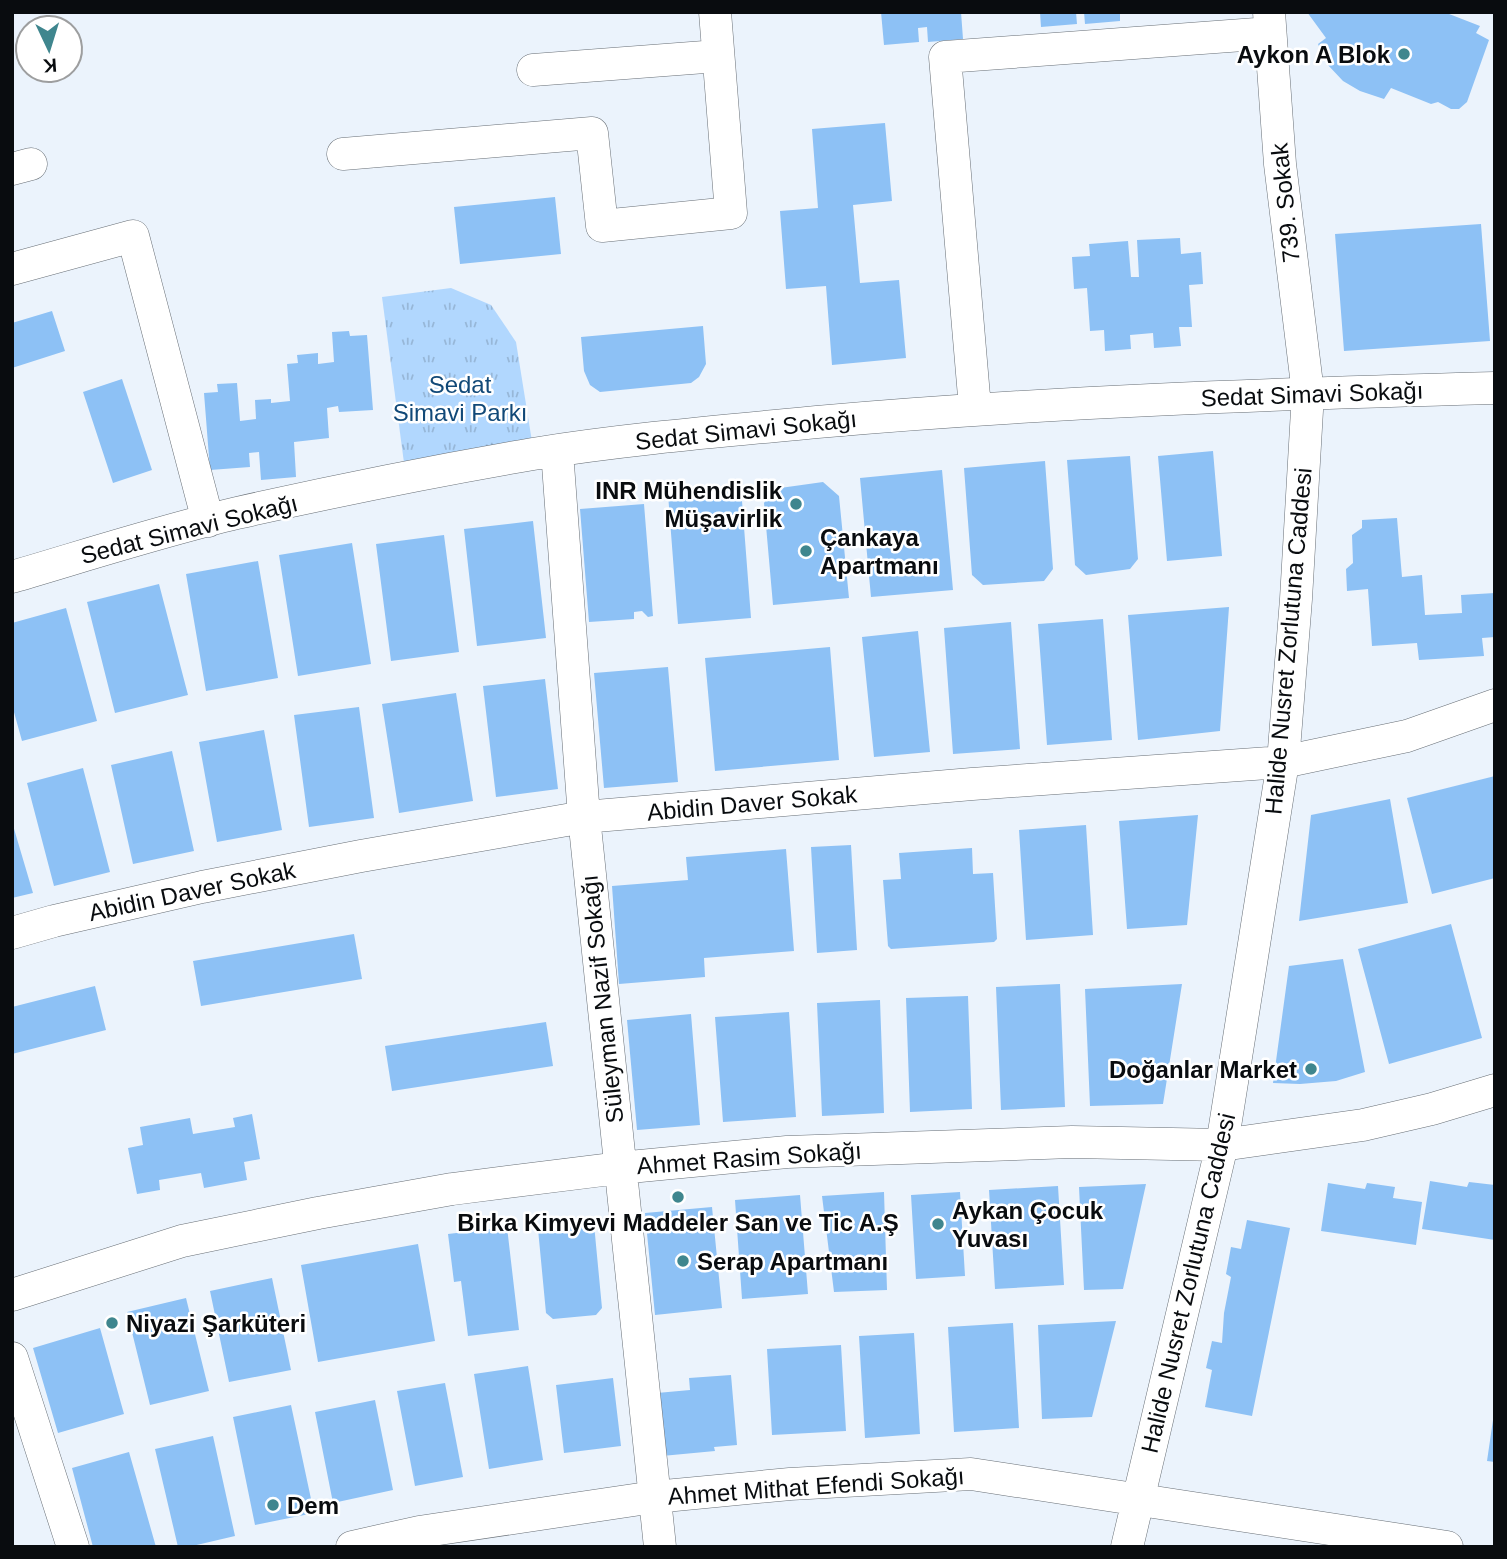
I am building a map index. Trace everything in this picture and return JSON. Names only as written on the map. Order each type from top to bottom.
[{"type":"street","points":[[343,154],[592,133],[602,226],[731,213],[715,12]]},
{"type":"street","points":[[975,408],[945,57],[1270,23]]},
{"type":"street","name":"739. Sokak","points":[[1270,23],[1280,164],[1308,393]]},
{"type":"street","points":[[533,70],[718,56]]},
{"type":"street","points":[[12,269],[133,236],[208,521]]},
{"type":"street","name":"Sedat Simavi Sokağı","points":[[12,577],[208,521],[393,481],[557,451],[750,428],[975,408],[1308,393],[1495,388]]},
{"type":"street","name":"Halide Nusret Zorlutuna Caddesi","points":[[1127,1547],[1222,1145],[1283,762],[1308,393]]},
{"type":"street","name":"Süleyman Nazif Sokağı","points":[[557,451],[584,817],[660,1547]]},
{"type":"street","name":"Abidin Daver Sokak","points":[[12,933],[202,887],[584,817],[972,784],[1283,762],[1407,736],[1495,705]]},
{"type":"street","name":"Ahmet Rasim Sokağı","points":[[12,1295],[182,1241],[452,1189],[619,1168],[787,1152],[1072,1142],[1222,1145],[1363,1125],[1432,1109],[1495,1090]]},
{"type":"street","points":[[12,1358],[73,1547]]},
{"type":"street","name":"Ahmet Mithat Efendi Sokağı","points":[[352,1547],[419,1532],[654,1497],[790,1484],[971,1474],[1447,1547]]},
{"type":"green space","name":"Sedat Simavi Parkı","points":[[451,288],[491,305],[516,342],[534,454],[406,478],[382,297]]},
{"type":"building","points":[[881,12],[961,12],[963,39],[928,42],[927,27],[918,28],[919,42],[884,45]]},
{"type":"building","points":[[1040,12],[1076,12],[1077,24],[1041,27]]},
{"type":"building","points":[[1084,12],[1120,12],[1120,21],[1085,24]]},
{"type":"building","name":"Aykon A Blok","points":[[1307,12],[1444,12],[1480,26],[1476,33],[1489,40],[1467,102],[1459,109],[1451,109],[1438,102],[1431,104],[1391,88],[1384,99],[1360,91],[1343,81],[1327,64],[1318,44],[1326,38]]},
{"type":"building","points":[[885,123],[892,201],[853,205],[860,283],[899,280],[906,358],[832,365],[826,286],[786,289],[780,211],[818,208],[812,129]]},
{"type":"building","points":[[555,197],[561,254],[460,264],[454,207]]},
{"type":"building","points":[[1481,224],[1490,341],[1344,351],[1335,234]]},
{"type":"building","points":[[1180,238],[1181,254],[1201,252],[1203,284],[1189,285],[1192,327],[1179,327],[1181,346],[1154,348],[1153,333],[1130,335],[1131,349],[1105,351],[1104,330],[1090,331],[1087,288],[1074,289],[1072,257],[1090,256],[1089,244],[1128,241],[1131,277],[1139,277],[1137,240]]},
{"type":"building","points":[[52,311],[65,351],[12,368],[12,323]]},
{"type":"building","points":[[703,326],[706,364],[699,377],[691,383],[600,392],[590,385],[584,371],[581,337]]},
{"type":"building","points":[[349,331],[350,336],[367,335],[373,410],[339,412],[338,406],[327,408],[329,438],[294,442],[296,477],[261,480],[259,452],[249,453],[250,467],[210,470],[204,393],[218,392],[217,384],[237,383],[240,421],[256,419],[255,400],[271,399],[271,403],[290,401],[287,364],[298,363],[297,355],[318,353],[318,364],[334,362],[332,332]]},
{"type":"building","points":[[122,379],[152,470],[113,483],[83,392]]},
{"type":"building","points":[[1213,451],[1222,556],[1167,561],[1158,456]]},
{"type":"building","points":[[1130,456],[1138,559],[1130,569],[1086,575],[1075,565],[1067,460]]},
{"type":"building","points":[[1045,461],[1053,569],[1044,581],[983,585],[972,575],[964,468]]},
{"type":"building","points":[[942,470],[953,590],[871,597],[860,478]]},
{"type":"building","name":"Çankaya Apartmanı","points":[[823,482],[839,496],[849,598],[773,605],[764,503],[773,489]]},
{"type":"building","points":[[741,488],[751,618],[678,624],[668,494]]},
{"type":"building","points":[[644,504],[653,616],[648,617],[642,611],[634,612],[634,619],[589,622],[580,509]]},
{"type":"building","points":[[1397,518],[1402,577],[1422,575],[1425,615],[1462,613],[1461,595],[1495,593],[1495,637],[1482,638],[1484,656],[1419,660],[1417,643],[1372,646],[1368,589],[1347,591],[1346,569],[1353,563],[1352,535],[1362,528],[1362,520]]},
{"type":"building","points":[[533,521],[546,638],[477,646],[464,529]]},
{"type":"building","points":[[444,535],[459,652],[391,661],[376,544]]},
{"type":"building","points":[[352,543],[371,664],[298,676],[279,555]]},
{"type":"building","points":[[258,561],[278,678],[206,691],[186,574]]},
{"type":"building","points":[[159,584],[188,695],[115,713],[87,602]]},
{"type":"building","points":[[1229,607],[1220,731],[1138,740],[1128,615]]},
{"type":"building","points":[[66,608],[97,721],[22,741],[12,705],[12,623]]},
{"type":"building","points":[[1103,619],[1112,740],[1047,745],[1038,624]]},
{"type":"building","points":[[1011,622],[1020,749],[953,754],[944,628]]},
{"type":"building","points":[[918,631],[930,752],[874,757],[862,637]]},
{"type":"building","points":[[830,647],[839,760],[715,771],[705,658]]},
{"type":"building","points":[[668,667],[678,782],[604,788],[594,673]]},
{"type":"building","points":[[545,679],[558,789],[496,797],[483,686]]},
{"type":"building","points":[[456,693],[473,801],[399,813],[382,704]]},
{"type":"building","points":[[359,707],[374,818],[309,827],[294,715]]},
{"type":"building","points":[[264,730],[282,830],[217,842],[199,742]]},
{"type":"building","points":[[172,751],[194,851],[133,864],[111,765]]},
{"type":"building","points":[[83,768],[110,872],[54,886],[27,783]]},
{"type":"building","points":[[1495,776],[1495,878],[1432,894],[1407,798]]},
{"type":"building","points":[[1390,799],[1408,903],[1299,921],[1311,815]]},
{"type":"building","points":[[1198,815],[1187,925],[1127,929],[1119,821]]},
{"type":"building","points":[[12,822],[33,893],[12,898]]},
{"type":"building","points":[[1086,825],[1093,935],[1026,940],[1019,830]]},
{"type":"building","points":[[851,845],[857,950],[817,953],[811,847]]},
{"type":"building","points":[[972,848],[973,874],[993,873],[997,939],[994,942],[891,949],[888,946],[883,880],[901,879],[899,853]]},
{"type":"building","points":[[786,849],[794,951],[704,958],[705,977],[619,984],[612,886],[688,880],[686,857]]},
{"type":"building","points":[[1451,924],[1482,1038],[1389,1064],[1358,949]]},
{"type":"building","points":[[354,934],[362,979],[201,1006],[193,961]]},
{"type":"building","points":[[1343,959],[1365,1072],[1336,1081],[1273,1083],[1289,966]]},
{"type":"building","points":[[1060,984],[1065,1107],[1001,1110],[996,987]]},
{"type":"building","points":[[1182,984],[1163,1104],[1090,1106],[1085,989]]},
{"type":"building","points":[[95,986],[106,1030],[12,1054],[12,1007]]},
{"type":"building","points":[[968,996],[972,1109],[910,1112],[906,998]]},
{"type":"building","points":[[880,1000],[884,1113],[822,1116],[817,1003]]},
{"type":"building","points":[[789,1012],[796,1117],[723,1122],[715,1017]]},
{"type":"building","points":[[691,1014],[700,1125],[637,1130],[627,1020]]},
{"type":"building","points":[[546,1022],[553,1066],[392,1091],[385,1046]]},
{"type":"building","points":[[252,1114],[260,1159],[244,1162],[247,1180],[204,1188],[201,1173],[159,1180],[160,1190],[137,1194],[128,1148],[143,1145],[140,1127],[190,1118],[193,1134],[235,1127],[233,1118]]},
{"type":"building","points":[[1430,1181],[1467,1187],[1469,1182],[1495,1185],[1495,1240],[1422,1229]]},
{"type":"building","points":[[1328,1183],[1365,1189],[1367,1183],[1395,1187],[1393,1198],[1422,1202],[1416,1245],[1321,1231]]},
{"type":"building","points":[[1146,1184],[1123,1289],[1084,1290],[1079,1187]]},
{"type":"building","points":[[1058,1186],[1064,1285],[995,1289],[989,1190]]},
{"type":"building","points":[[884,1192],[887,1290],[834,1292],[822,1196]]},
{"type":"building","points":[[960,1192],[965,1276],[916,1279],[911,1195]]},
{"type":"building","points":[[800,1195],[808,1294],[742,1299],[735,1200]]},
{"type":"building","name":"Serap Apartmanı","points":[[712,1207],[722,1308],[655,1315],[645,1213]]},
{"type":"building","points":[[1247,1220],[1290,1228],[1252,1416],[1205,1407],[1212,1370],[1206,1368],[1212,1341],[1222,1343],[1231,1277],[1226,1274],[1231,1247],[1241,1249]]},
{"type":"building","points":[[594,1224],[602,1308],[596,1315],[553,1319],[546,1313],[538,1229]]},
{"type":"building","points":[[507,1227],[519,1330],[468,1336],[461,1281],[454,1282],[448,1234]]},
{"type":"building","points":[[418,1244],[435,1341],[318,1362],[301,1265]]},
{"type":"building","points":[[272,1278],[291,1370],[229,1382],[210,1291]]},
{"type":"building","points":[[186,1298],[209,1391],[150,1405],[127,1312]]},
{"type":"building","points":[[1116,1321],[1092,1417],[1042,1419],[1038,1325]]},
{"type":"building","points":[[1013,1323],[1019,1428],[954,1432],[948,1327]]},
{"type":"building","points":[[100,1328],[124,1414],[58,1433],[33,1348]]},
{"type":"building","points":[[914,1333],[920,1434],[865,1438],[859,1336]]},
{"type":"building","points":[[841,1345],[846,1431],[772,1435],[767,1349]]},
{"type":"building","points":[[528,1366],[543,1460],[489,1469],[474,1374]]},
{"type":"building","points":[[731,1375],[737,1445],[714,1447],[715,1451],[662,1456],[657,1393],[690,1390],[689,1378]]},
{"type":"building","points":[[613,1378],[621,1446],[564,1453],[556,1385]]},
{"type":"building","points":[[445,1383],[463,1477],[415,1486],[397,1391]]},
{"type":"building","points":[[375,1400],[393,1490],[333,1503],[315,1412]]},
{"type":"building","points":[[291,1405],[314,1513],[255,1525],[233,1417]]},
{"type":"building","points":[[1495,1420],[1495,1462],[1487,1461]]},
{"type":"building","points":[[213,1436],[235,1536],[178,1547],[155,1449]]},
{"type":"building","points":[[129,1452],[156,1547],[93,1547],[72,1468]]},
{"type":"place","name":"Aykon A Blok","points":[[1404,54]]},
{"type":"place","name":"INR Mühendislik Müşavirlik","points":[[796,504]]},
{"type":"place","name":"Çankaya Apartmanı","points":[[806,551]]},
{"type":"place","name":"Doğanlar Market","points":[[1311,1069]]},
{"type":"place","name":"Birka Kimyevi Maddeler San ve Tic A.Ş","points":[[678,1197]]},
{"type":"place","name":"Aykan Çocuk Yuvası","points":[[938,1224]]},
{"type":"place","name":"Serap Apartmanı","points":[[683,1261]]},
{"type":"place","name":"Niyazi Şarküteri","points":[[112,1323]]},
{"type":"place","name":"Dem","points":[[273,1505]]}]
